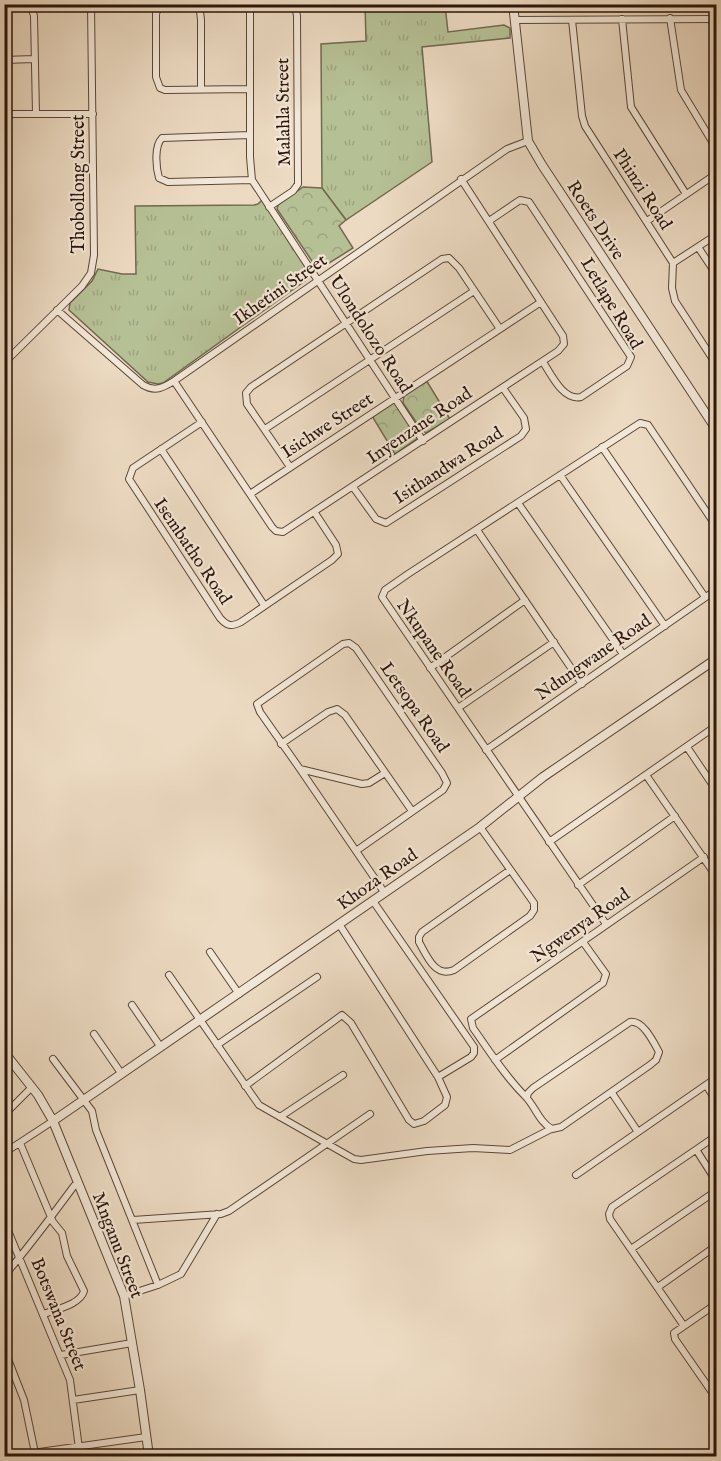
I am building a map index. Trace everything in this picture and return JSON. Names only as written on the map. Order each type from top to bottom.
[{"type":"street","points":[[27,4],[34,16],[36,114]]},
{"type":"street","name":"Thobollong Street","points":[[4,363],[87,279],[94,262],[91,4]]},
{"type":"street","points":[[161,4],[156,13],[157,84],[165,90],[249,89]]},
{"type":"street","points":[[194,4],[200,11],[201,20],[201,89]]},
{"type":"street","name":"Ulondolozo Road","points":[[249,4],[252,180],[423,441]]},
{"type":"street","name":"Malahla Street","points":[[269,207],[293,191],[298,184],[297,16],[296,10],[290,4]]},
{"type":"street","name":"Roets Drive","points":[[513,4],[528,141],[717,429]]},
{"type":"street","points":[[670,18],[681,90],[717,148]]},
{"type":"street","points":[[622,19],[631,107],[686,194]]},
{"type":"street","points":[[515,21],[717,19]]},
{"type":"street","name":"Phinzi Road","points":[[572,20],[585,126],[673,263]]},
{"type":"street","points":[[4,60],[34,59]]},
{"type":"street","points":[[4,114],[93,114]]},
{"type":"street","points":[[250,135],[162,138],[157,146],[158,173],[159,178],[168,182],[252,180]]},
{"type":"street","name":"Ikhetini Street","points":[[57,310],[143,385],[153,390],[159,389],[174,381],[507,148],[528,141]]},
{"type":"street","points":[[647,221],[717,174]]},
{"type":"street","name":"Inyenzane Road","points":[[174,381],[272,527],[279,532],[287,531],[315,513],[543,362],[558,351],[565,339],[461,179]]},
{"type":"street","name":"Letlape Road","points":[[489,221],[520,200],[526,200],[531,204],[632,357],[627,366],[581,397],[574,398],[567,395],[543,362]]},
{"type":"street","points":[[717,235],[673,263],[672,288],[675,301],[717,364]]},
{"type":"street","points":[[698,247],[717,274]]},
{"type":"street","points":[[290,467],[247,404],[245,396],[247,390],[345,323],[446,258],[455,262],[500,329]]},
{"type":"street","points":[[266,429],[474,291]]},
{"type":"street","name":"Isichwe Street","points":[[250,494],[541,302]]},
{"type":"street","name":"Isithandwa Road","points":[[353,487],[376,519],[386,523],[521,436],[526,429],[526,422],[503,388]]},
{"type":"street","name":"Isembatho Road","points":[[202,422],[133,468],[130,474],[131,484],[223,622],[232,626],[338,554],[336,545],[315,513]]},
{"type":"street","name":"Nkupane Road","points":[[606,924],[383,602],[383,593],[398,580],[602,447],[644,423],[650,428],[717,525]]},
{"type":"street","points":[[602,447],[705,597]]},
{"type":"street","points":[[161,449],[264,605]]},
{"type":"street","points":[[560,475],[665,626]]},
{"type":"street","points":[[518,503],[623,654]]},
{"type":"street","points":[[477,530],[582,684]]},
{"type":"street","name":"Ndungwane Road","points":[[486,750],[717,590]]},
{"type":"street","points":[[430,668],[525,600]]},
{"type":"street","points":[[458,708],[554,642]]},
{"type":"street","name":"Letsopa Road","points":[[281,744],[257,704],[343,644],[351,644],[364,659],[447,780],[443,790],[356,851]]},
{"type":"street","name":"Khoza Road","points":[[53,1121],[480,827],[543,777],[717,659]]},
{"type":"street","points":[[384,892],[281,744],[328,712],[337,709],[345,715],[412,811]]},
{"type":"street","points":[[549,842],[717,726]]},
{"type":"street","points":[[687,747],[717,790]]},
{"type":"street","points":[[300,769],[362,784],[369,783],[385,773]]},
{"type":"street","points":[[646,775],[717,876]]},
{"type":"street","points":[[578,885],[675,816]]},
{"type":"street","points":[[480,827],[534,903],[534,910],[530,916],[454,970],[448,973],[440,972],[434,967],[419,942],[422,932],[510,870]]},
{"type":"street","name":"Ngwenya Road","points":[[495,1060],[473,1028],[471,1021],[473,1017],[704,857]]},
{"type":"street","points":[[373,901],[474,1047],[471,1057],[438,1077]]},
{"type":"street","points":[[245,1086],[340,1016],[345,1017],[389,1085],[406,1117],[414,1124],[421,1123],[441,1110],[447,1102],[445,1091],[438,1077],[339,924]]},
{"type":"street","points":[[551,1129],[527,1097],[515,1088],[495,1060],[603,983],[606,974],[583,942]]},
{"type":"street","points":[[210,952],[239,994]]},
{"type":"street","points":[[169,975],[259,1105],[354,1159],[473,1148],[510,1150],[551,1129],[561,1127],[612,1093],[652,1063],[658,1056],[658,1051],[639,1022],[628,1022],[532,1088],[527,1097]]},
{"type":"street","points":[[217,1045],[317,978]]},
{"type":"street","points":[[132,1005],[160,1046]]},
{"type":"street","points":[[94,1034],[121,1073]]},
{"type":"street","name":"Mnganu Street","points":[[5,1053],[32,1088],[53,1121],[124,1296],[149,1456]]},
{"type":"street","points":[[53,1059],[94,1114],[96,1130],[134,1220],[158,1285]]},
{"type":"street","points":[[280,1117],[343,1075]]},
{"type":"street","points":[[576,1175],[717,1078]]},
{"type":"street","points":[[706,1085],[717,1101]]},
{"type":"street","points":[[4,1115],[32,1088]]},
{"type":"street","points":[[612,1093],[638,1132]]},
{"type":"street","points":[[134,1220],[217,1214],[229,1211],[370,1114]]},
{"type":"street","points":[[4,1153],[53,1121]]},
{"type":"street","points":[[684,1326],[610,1219],[611,1209],[717,1136]]},
{"type":"street","points":[[20,1143],[51,1217],[62,1233],[67,1256],[84,1292],[77,1300],[44,1314]]},
{"type":"street","points":[[697,1151],[717,1181]]},
{"type":"street","points":[[4,1276],[74,1186]]},
{"type":"street","points":[[631,1249],[717,1191]]},
{"type":"street","points":[[124,1296],[174,1278],[187,1267],[217,1214]]},
{"type":"street","name":"Botswana Street","points":[[4,1221],[70,1380],[80,1456]]},
{"type":"street","points":[[658,1287],[717,1246]]},
{"type":"street","points":[[717,1304],[674,1333],[675,1339],[717,1398]]},
{"type":"street","points":[[61,1355],[132,1343]]},
{"type":"street","points":[[4,1349],[24,1400],[35,1453]]},
{"type":"street","points":[[73,1400],[140,1390]]},
{"type":"street","points":[[11,1456],[146,1437]]},
{"type":"green space","points":[[365,4],[445,5],[448,32],[504,25],[510,28],[510,38],[422,47],[432,162],[346,220],[322,188],[321,44],[366,41]]},
{"type":"green space","points":[[303,187],[322,188],[346,220],[339,226],[353,248],[318,270],[277,209],[278,205]]},
{"type":"green space","points":[[262,200],[311,275],[163,383],[148,382],[69,310],[70,303],[92,281],[98,269],[122,274],[136,274],[135,206],[254,205]]},
{"type":"green space","points":[[426,380],[450,419],[426,433],[403,403],[404,395]]},
{"type":"green space","points":[[395,401],[418,438],[395,454],[372,416]]}]
